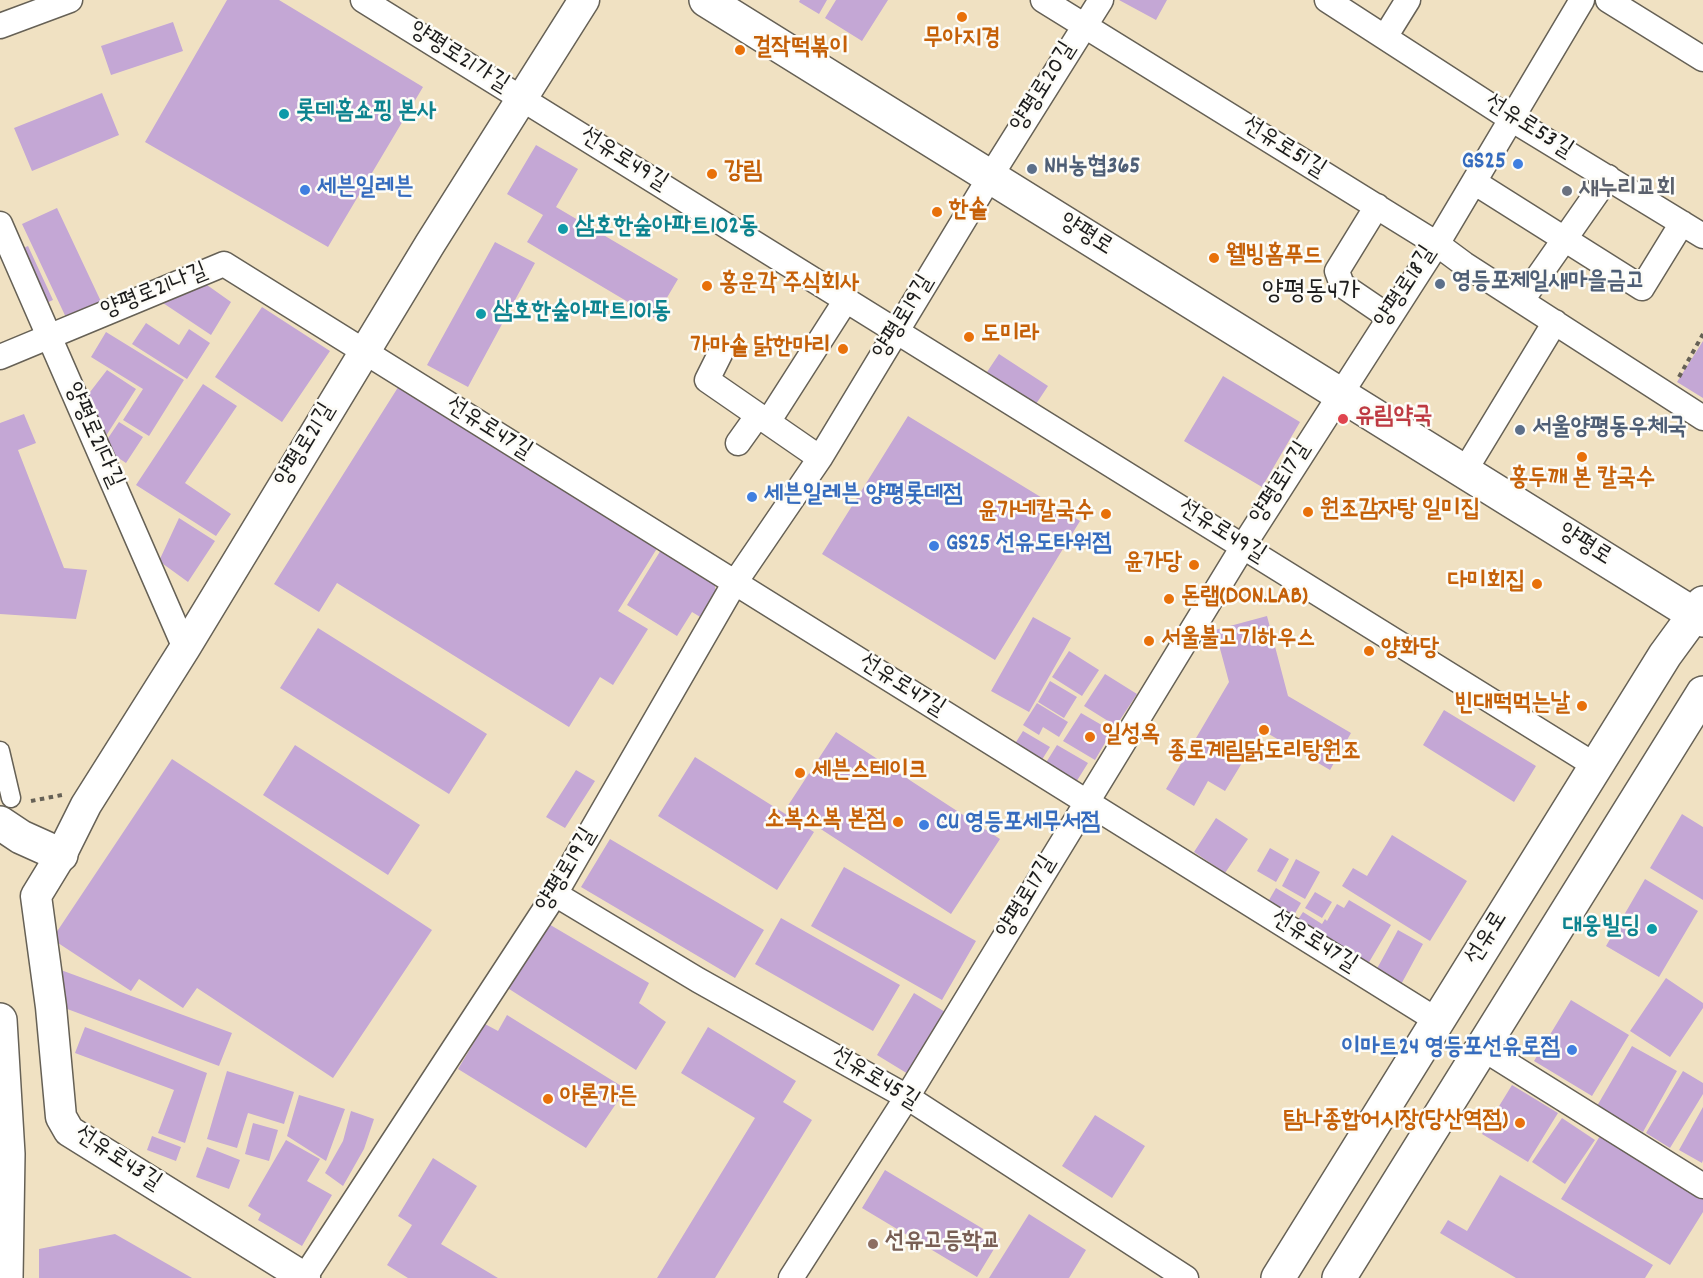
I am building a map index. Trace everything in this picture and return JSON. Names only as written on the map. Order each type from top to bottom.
[{"type":"main road","name":"양평로","points":[[706,0],[1464,472],[1700,613]]},
{"type":"main road","name":"선유로","points":[[1278,1278],[1665,655],[1700,613]]},
{"type":"main road","points":[[1339,1278],[1703,693]]},
{"type":"main road","points":[[6,810],[21,837],[61,855]]},
{"type":"main road","points":[[0,1020],[8,1154],[6,1278]]},
{"type":"street","points":[[0,26],[70,0]]},
{"type":"street","name":"양평로21가길","points":[[363,0],[522,99]]},
{"type":"street","name":"양평로21길","points":[[36,896],[61,855],[86,804],[185,648],[364,352],[584,0]]},
{"type":"street","name":"선유로51길","points":[[1043,0],[1377,206],[1703,418]]},
{"type":"street","name":"양평로20길","points":[[990,177],[1101,0]]},
{"type":"street","name":"선유로53길","points":[[1327,0],[1511,119],[1703,236]]},
{"type":"street","points":[[1385,37],[1408,0]]},
{"type":"street","name":"양평로18길","points":[[1338,394],[1437,244],[1582,0]]},
{"type":"street","points":[[1608,0],[1703,59]]},
{"type":"street","name":"선유로49길","points":[[522,99],[1596,766]]},
{"type":"street","name":"양평로19길","points":[[305,1278],[555,894],[734,584],[820,458],[990,177]]},
{"type":"street","points":[[1522,300],[1608,177]]},
{"type":"street","points":[[1474,182],[1642,288],[1682,223]]},
{"type":"street","points":[[1377,206],[1337,271],[1342,285],[1389,317]]},
{"type":"street","name":"양평로21다길","points":[[0,224],[185,648]]},
{"type":"street","name":"양평로21나길","points":[[0,357],[224,264],[364,352]]},
{"type":"street","points":[[738,443],[763,418],[846,300]]},
{"type":"street","points":[[1464,472],[1555,322]]},
{"type":"street","name":"선유로47길","points":[[364,352],[1437,1021]]},
{"type":"street","points":[[721,352],[707,380],[820,458]]},
{"type":"street","name":"양평로17길","points":[[791,1278],[907,1097],[1338,394]]},
{"type":"street","points":[[0,751],[6,810]]},
{"type":"street","name":"선유로45길","points":[[555,894],[698,980],[907,1097],[1186,1278]]},
{"type":"street","name":"선유로43길","points":[[36,896],[51,1007],[61,1117],[69,1131],[305,1278]]},
{"type":"street","points":[[1482,1048],[1703,1186]]},
{"type":"path","points":[[1668,396],[1703,334]]},
{"type":"building","name":"롯데홈쇼핑 본사","points":[[227,0],[279,0],[423,87],[328,247],[145,142]]},
{"type":"building","points":[[800,0],[827,0],[819,14],[799,2]]},
{"type":"building","points":[[836,0],[888,0],[862,41],[825,18]]},
{"type":"building","points":[[1119,0],[1167,0],[1156,20]]},
{"type":"building","points":[[173,22],[183,51],[111,75],[101,46]]},
{"type":"building","points":[[102,93],[119,135],[32,171],[14,128]]},
{"type":"building","name":"삼호한숲아파트102동","points":[[536,145],[578,169],[556,207],[678,279],[655,318],[527,242],[543,215],[507,194]]},
{"type":"building","points":[[57,208],[105,310],[70,326],[22,224]]},
{"type":"building","name":"삼호한숲아파트101동","points":[[495,242],[535,263],[468,387],[427,365]]},
{"type":"building","points":[[28,246],[53,300],[44,304],[19,250]]},
{"type":"building","points":[[190,285],[207,285],[231,302],[211,335],[160,301]]},
{"type":"building","points":[[262,307],[330,351],[282,422],[215,377]]},
{"type":"building","points":[[146,323],[179,345],[189,329],[210,343],[187,379],[132,344]]},
{"type":"building","points":[[106,332],[184,380],[149,436],[123,420],[143,389],[91,357]]},
{"type":"building","points":[[1703,341],[1703,398],[1677,382]]},
{"type":"building","points":[[999,354],[1048,386],[1036,404],[987,372]]},
{"type":"building","points":[[107,370],[136,389],[104,439],[80,405]]},
{"type":"building","points":[[1223,376],[1300,422],[1262,487],[1184,441]]},
{"type":"building","points":[[402,381],[661,542],[618,611],[648,629],[613,685],[600,677],[569,727],[337,583],[319,612],[274,584]]},
{"type":"building","points":[[203,384],[237,406],[185,483],[231,514],[216,536],[136,485]]},
{"type":"building","points":[[24,414],[36,443],[18,450],[64,568],[87,570],[76,619],[0,614],[0,423]]},
{"type":"building","points":[[908,416],[1080,521],[995,660],[822,554]]},
{"type":"building","points":[[119,422],[143,437],[126,463],[102,447]]},
{"type":"building","points":[[179,518],[215,541],[188,582],[159,561]]},
{"type":"building","points":[[664,545],[714,575],[716,597],[702,618],[692,612],[677,636],[627,605]]},
{"type":"building","points":[[1267,616],[1288,696],[1351,733],[1330,770],[1262,730],[1225,791],[1208,781],[1194,806],[1166,789],[1229,682],[1215,630]]},
{"type":"building","points":[[1033,617],[1071,638],[1029,712],[991,691]]},
{"type":"building","points":[[318,628],[487,734],[449,794],[280,688]]},
{"type":"building","points":[[1069,651],[1099,670],[1082,696],[1052,677]]},
{"type":"building","points":[[1105,674],[1137,694],[1116,726],[1084,706]]},
{"type":"building","points":[[1050,681],[1077,697],[1064,718],[1038,702]]},
{"type":"building","points":[[1037,703],[1068,722],[1059,737],[1043,727],[1039,735],[1023,725]]},
{"type":"building","points":[[1444,710],[1536,766],[1514,802],[1423,745]]},
{"type":"building","points":[[1081,713],[1112,731],[1095,760],[1063,741]]},
{"type":"building","points":[[1023,731],[1050,747],[1038,766],[1011,750]]},
{"type":"building","points":[[836,732],[1000,839],[951,914],[787,807]]},
{"type":"building","points":[[295,745],[420,825],[388,875],[263,795]]},
{"type":"building","points":[[1057,745],[1088,763],[1073,787],[1042,769]]},
{"type":"building","points":[[695,757],[814,832],[777,890],[658,816]]},
{"type":"building","points":[[172,759],[432,930],[333,1078],[197,988],[183,1008],[139,979],[131,991],[52,939]]},
{"type":"building","points":[[576,770],[595,781],[565,828],[546,817]]},
{"type":"building","points":[[1682,814],[1703,827],[1703,900],[1650,868]]},
{"type":"building","points":[[1216,818],[1248,839],[1225,873],[1194,852]]},
{"type":"building","points":[[1392,835],[1467,881],[1430,941],[1342,886],[1353,868],[1367,876]]},
{"type":"building","points":[[610,839],[764,930],[735,978],[581,887]]},
{"type":"building","points":[[1270,848],[1289,859],[1276,882],[1257,871]]},
{"type":"building","points":[[1296,859],[1320,872],[1305,899],[1282,886]]},
{"type":"building","points":[[844,867],[976,941],[942,1000],[811,926]]},
{"type":"building","name":"대웅빌딩","points":[[1645,879],[1698,911],[1659,977],[1606,946]]},
{"type":"building","points":[[1276,888],[1301,903],[1290,922],[1265,907]]},
{"type":"building","points":[[1315,892],[1332,902],[1322,918],[1305,908]]},
{"type":"building","points":[[1349,900],[1391,925],[1365,969],[1295,924],[1303,912],[1322,924],[1325,919],[1327,921],[1337,904],[1344,908]]},
{"type":"building","points":[[781,918],[900,985],[873,1031],[755,964]]},
{"type":"building","points":[[547,923],[649,983],[639,1003],[666,1022],[636,1070],[506,987]]},
{"type":"building","points":[[1398,930],[1423,944],[1398,990],[1373,976]]},
{"type":"building","points":[[50,966],[232,1033],[219,1066],[54,1004]]},
{"type":"building","points":[[1666,978],[1703,1003],[1703,1008],[1670,1057],[1630,1031]]},
{"type":"building","points":[[914,993],[950,1015],[913,1077],[877,1055]]},
{"type":"building","points":[[1571,1000],[1629,1035],[1592,1096],[1534,1061]]},
{"type":"building","points":[[507,1015],[626,1089],[586,1148],[458,1069],[485,1024],[498,1031]]},
{"type":"building","points":[[85,1027],[207,1073],[185,1143],[158,1133],[174,1090],[75,1053]]},
{"type":"building","points":[[708,1027],[796,1081],[783,1102],[812,1120],[715,1278],[657,1278],[755,1118],[681,1073]]},
{"type":"building","points":[[1632,1046],[1677,1071],[1643,1132],[1597,1106]]},
{"type":"building","points":[[227,1071],[294,1092],[284,1124],[248,1113],[237,1148],[207,1139]]},
{"type":"building","points":[[1683,1071],[1703,1083],[1703,1094],[1670,1148],[1646,1133]]},
{"type":"building","points":[[1512,1085],[1558,1113],[1528,1162],[1482,1134]]},
{"type":"building","points":[[299,1095],[345,1109],[326,1161],[287,1136]]},
{"type":"building","points":[[1703,1107],[1703,1160],[1702,1163],[1679,1150]]},
{"type":"building","points":[[351,1111],[374,1119],[364,1149],[343,1186],[325,1173],[343,1141]]},
{"type":"building","points":[[1095,1115],[1145,1146],[1112,1198],[1062,1166]]},
{"type":"building","points":[[1562,1118],[1595,1140],[1565,1184],[1532,1162]]},
{"type":"building","points":[[253,1123],[278,1130],[269,1161],[245,1154]]},
{"type":"building","points":[[152,1136],[181,1147],[176,1161],[147,1150]]},
{"type":"building","points":[[1600,1136],[1703,1199],[1703,1212],[1670,1265],[1561,1199]]},
{"type":"building","points":[[286,1140],[320,1159],[307,1181],[332,1195],[302,1246],[258,1220],[261,1214],[248,1206]]},
{"type":"building","points":[[207,1147],[240,1160],[229,1189],[196,1177]]},
{"type":"building","points":[[433,1158],[477,1186],[441,1244],[498,1278],[408,1278],[387,1265],[412,1225],[398,1216]]},
{"type":"building","points":[[885,1170],[1000,1239],[977,1277],[862,1208]]},
{"type":"building","points":[[1500,1175],[1653,1265],[1645,1278],[1516,1278],[1440,1233],[1448,1220],[1467,1231]]},
{"type":"building","points":[[1029,1214],[1086,1250],[1069,1278],[989,1278]]},
{"type":"building","points":[[115,1234],[192,1278],[39,1278],[39,1249]]},
{"type":"place","name":"무아지경","points":[[962,17]]},
{"type":"place","name":"걸작떡볶이","points":[[740,50]]},
{"type":"place","name":"롯데홈쇼핑 본사","points":[[284,114]]},
{"type":"place","name":"GS25","points":[[1518,164]]},
{"type":"place","name":"NH농협365","points":[[1032,169]]},
{"type":"place","name":"강림","points":[[712,174]]},
{"type":"place","name":"세븐일레븐","points":[[305,190]]},
{"type":"place","name":"새누리교회","points":[[1567,191]]},
{"type":"place","name":"한솥","points":[[937,212]]},
{"type":"place","name":"삼호한숲아파트102동","points":[[563,229]]},
{"type":"place","name":"웰빙홈푸드","points":[[1214,258]]},
{"type":"place","name":"영등포제일새마을금고","points":[[1440,284]]},
{"type":"place","name":"홍운각 주식회사","points":[[707,286]]},
{"type":"place","name":"삼호한숲아파트101동","points":[[481,314]]},
{"type":"place","name":"도미라","points":[[969,337]]},
{"type":"place","name":"가마솥 닭한마리","points":[[843,349]]},
{"type":"place","name":"유림약국","points":[[1343,419]]},
{"type":"place","name":"서울양평동우체국","points":[[1520,430]]},
{"type":"place","name":"홍두깨 본 칼국수","points":[[1582,457]]},
{"type":"place","name":"세븐일레븐 양평롯데점","points":[[752,497]]},
{"type":"place","name":"원조감자탕 일미집","points":[[1308,512]]},
{"type":"place","name":"윤가네칼국수","points":[[1106,514]]},
{"type":"place","name":"GS25 선유도타워점","points":[[934,546]]},
{"type":"place","name":"윤가당","points":[[1194,565]]},
{"type":"place","name":"다미회집","points":[[1537,584]]},
{"type":"place","name":"돈랩(DON.LAB)","points":[[1169,599]]},
{"type":"place","name":"서울불고기하우스","points":[[1149,641]]},
{"type":"place","name":"양화당","points":[[1369,651]]},
{"type":"place","name":"빈대떡먹는날","points":[[1582,706]]},
{"type":"place","name":"종로계림닭도리탕원조","points":[[1264,730]]},
{"type":"place","name":"일성옥","points":[[1090,737]]},
{"type":"place","name":"세븐스테이크","points":[[800,773]]},
{"type":"place","name":"소복소복 본점","points":[[898,822]]},
{"type":"place","name":"CU 영등포세무서점","points":[[924,825]]},
{"type":"place","name":"대웅빌딩","points":[[1652,929]]},
{"type":"place","name":"이마트24 영등포선유로점","points":[[1572,1050]]},
{"type":"place","name":"아론가든","points":[[548,1099]]},
{"type":"place","name":"탐나종합어시장(당산역점)","points":[[1520,1123]]},
{"type":"place","name":"선유고등학교","points":[[873,1244]]},
{"type":"district","name":"양평동4가","points":[[1311,294]]}]
